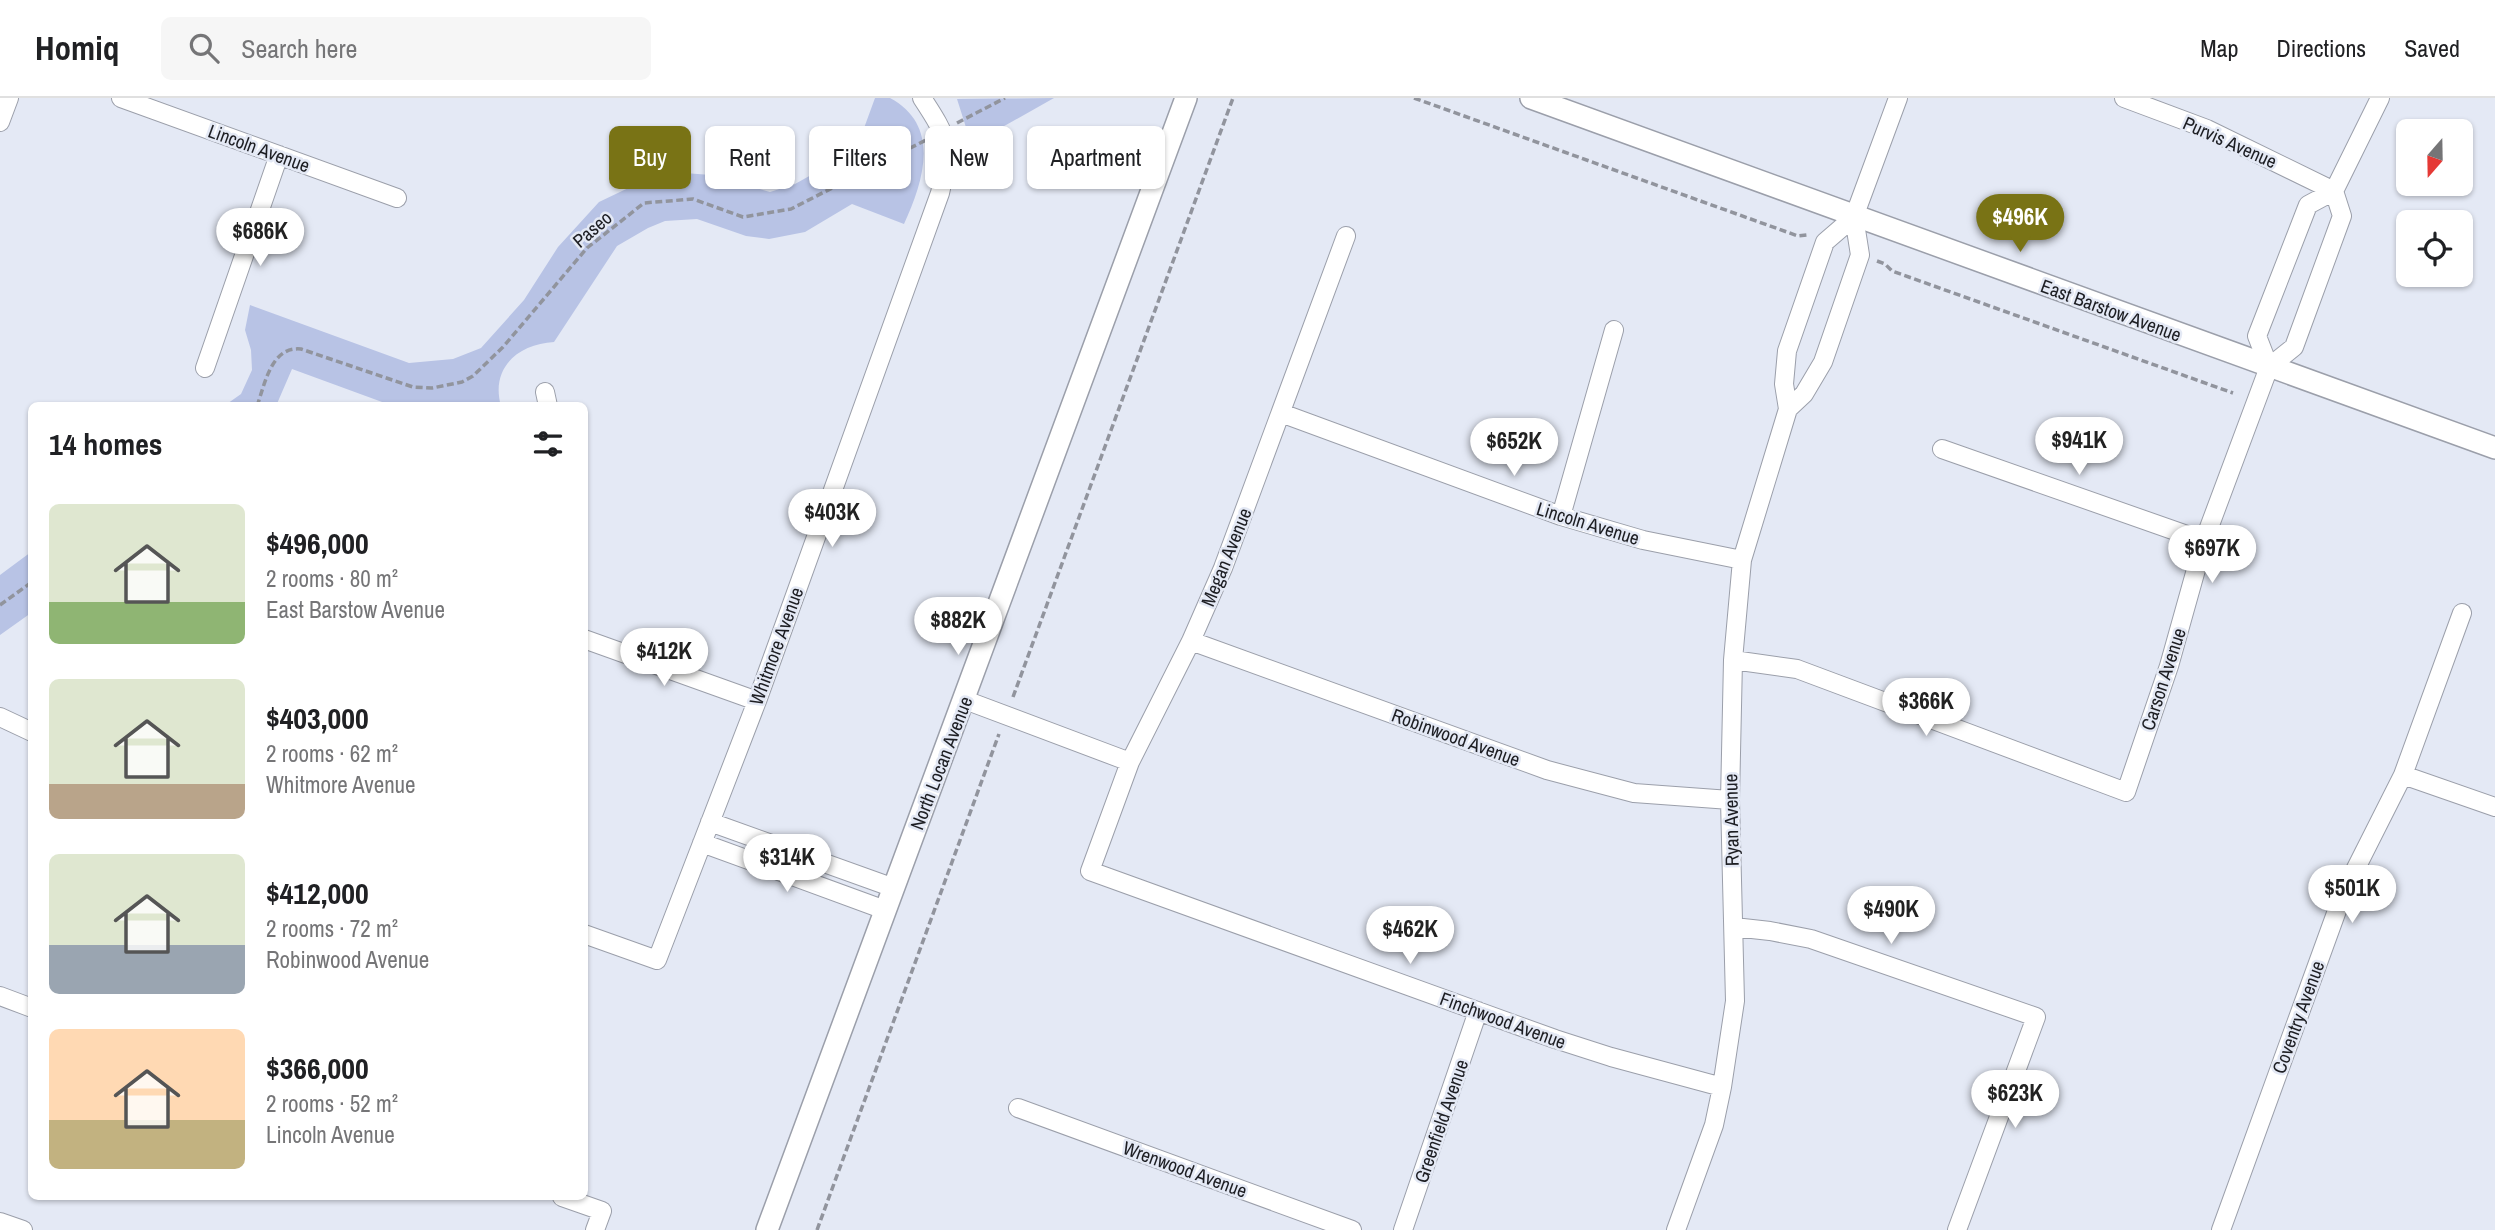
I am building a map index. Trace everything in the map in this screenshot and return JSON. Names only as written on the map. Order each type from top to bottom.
[{"type":"street","points":[[0,122],[9,98]]},
{"type":"street","name":"Lincoln Avenue","points":[[121,98],[397,198]]},
{"type":"street","points":[[922,98],[940,126]]},
{"type":"street","name":"North Locan Avenue","points":[[767,1230],[1186,98]]},
{"type":"street","name":"East Barstow Avenue","points":[[1531,98],[2495,449]]},
{"type":"street","points":[[1854,217],[1898,98]]},
{"type":"street","name":"Purvis Avenue","points":[[2124,98],[2207,130],[2334,191]]},
{"type":"street","points":[[2269,367],[2257,336],[2308,205],[2334,191],[2380,98]]},
{"type":"street","points":[[205,368],[279,155]]},
{"type":"street","name":"Whitmore Avenue","points":[[588,935],[657,960],[757,701],[941,189]]},
{"type":"street","name":"Carson Avenue","points":[[1733,660],[1797,669],[2126,792],[2169,666],[2204,541],[2269,367],[2294,347],[2342,216],[2334,191]]},
{"type":"street","name":"Ryan Avenue","points":[[1676,1230],[1714,1125],[1735,1001],[1730,800],[1733,660],[1742,560],[1788,409],[1784,384],[1787,351],[1825,242],[1854,217]]},
{"type":"street","name":"Ryan Avenue","points":[[1788,409],[1804,394],[1823,362],[1860,255],[1854,217]]},
{"type":"street","name":"Megan Avenue","points":[[1090,871],[1129,762],[1191,641],[1223,568],[1346,236]]},
{"type":"street","points":[[1561,516],[1614,330]]},
{"type":"street","name":"Lincoln Avenue","points":[[1281,413],[1561,516],[1643,540],[1742,560]]},
{"type":"street","points":[[1942,449],[2204,541]]},
{"type":"street","name":"Coventry Avenue","points":[[2221,1230],[2343,894],[2403,775],[2462,613]]},
{"type":"street","points":[[588,640],[757,701]]},
{"type":"street","name":"Robinwood Avenue","points":[[1191,641],[1548,770],[1634,793],[1730,800]]},
{"type":"street","points":[[965,700],[1129,762]]},
{"type":"street","points":[[0,717],[28,730]]},
{"type":"street","points":[[2403,775],[2495,807]]},
{"type":"street","points":[[710,822],[894,888]]},
{"type":"street","points":[[702,843],[886,910]]},
{"type":"street","name":"Finchwood Avenue","points":[[1090,871],[1611,1057],[1722,1087]]},
{"type":"street","points":[[1734,927],[1811,939],[2036,1017],[1957,1230]]},
{"type":"street","points":[[0,996],[28,1006]]},
{"type":"street","name":"Greenfield Avenue","points":[[1403,1230],[1478,1011]]},
{"type":"street","name":"Wrenwood Avenue","points":[[1018,1108],[1352,1230]]},
{"type":"street","points":[[571,1200],[602,1211],[596,1230]]},
{"type":"street","points":[[0,1222],[23,1230]]},
{"type":"path","name":"Paseo","points":[[951,126],[1004,98]]},
{"type":"path","points":[[1013,695],[1234,98]]},
{"type":"path","name":"Paseo","points":[[259,402],[274,362],[282,352],[292,348],[413,387],[432,388],[462,382],[485,367],[587,248],[644,203],[693,199],[743,217],[791,209],[925,139]]},
{"type":"path","points":[[0,605],[28,585]]},
{"type":"path","points":[[817,1230],[996,743]]},
{"type":"shaded area","points":[[875,98],[890,98],[906,110],[917,124],[924,156],[922,173],[904,224],[852,204],[805,232],[769,239],[746,236],[697,219],[665,221],[648,228],[617,246],[554,342],[529,347],[510,360],[500,380],[500,402],[382,402],[292,369],[278,402],[230,402],[241,394],[252,370],[251,350],[245,330],[250,305],[409,363],[453,359],[481,348],[524,300],[558,247],[599,202],[626,189],[691,189],[691,174],[705,175],[705,189],[760,189],[770,192],[795,189],[795,184],[809,176],[809,189],[911,189],[911,126],[865,126]]},
{"type":"shaded area","points":[[1054,98],[1004,126],[966,126],[957,99]]},
{"type":"shaded area","points":[[28,554],[28,615],[0,635],[0,575]]}]
